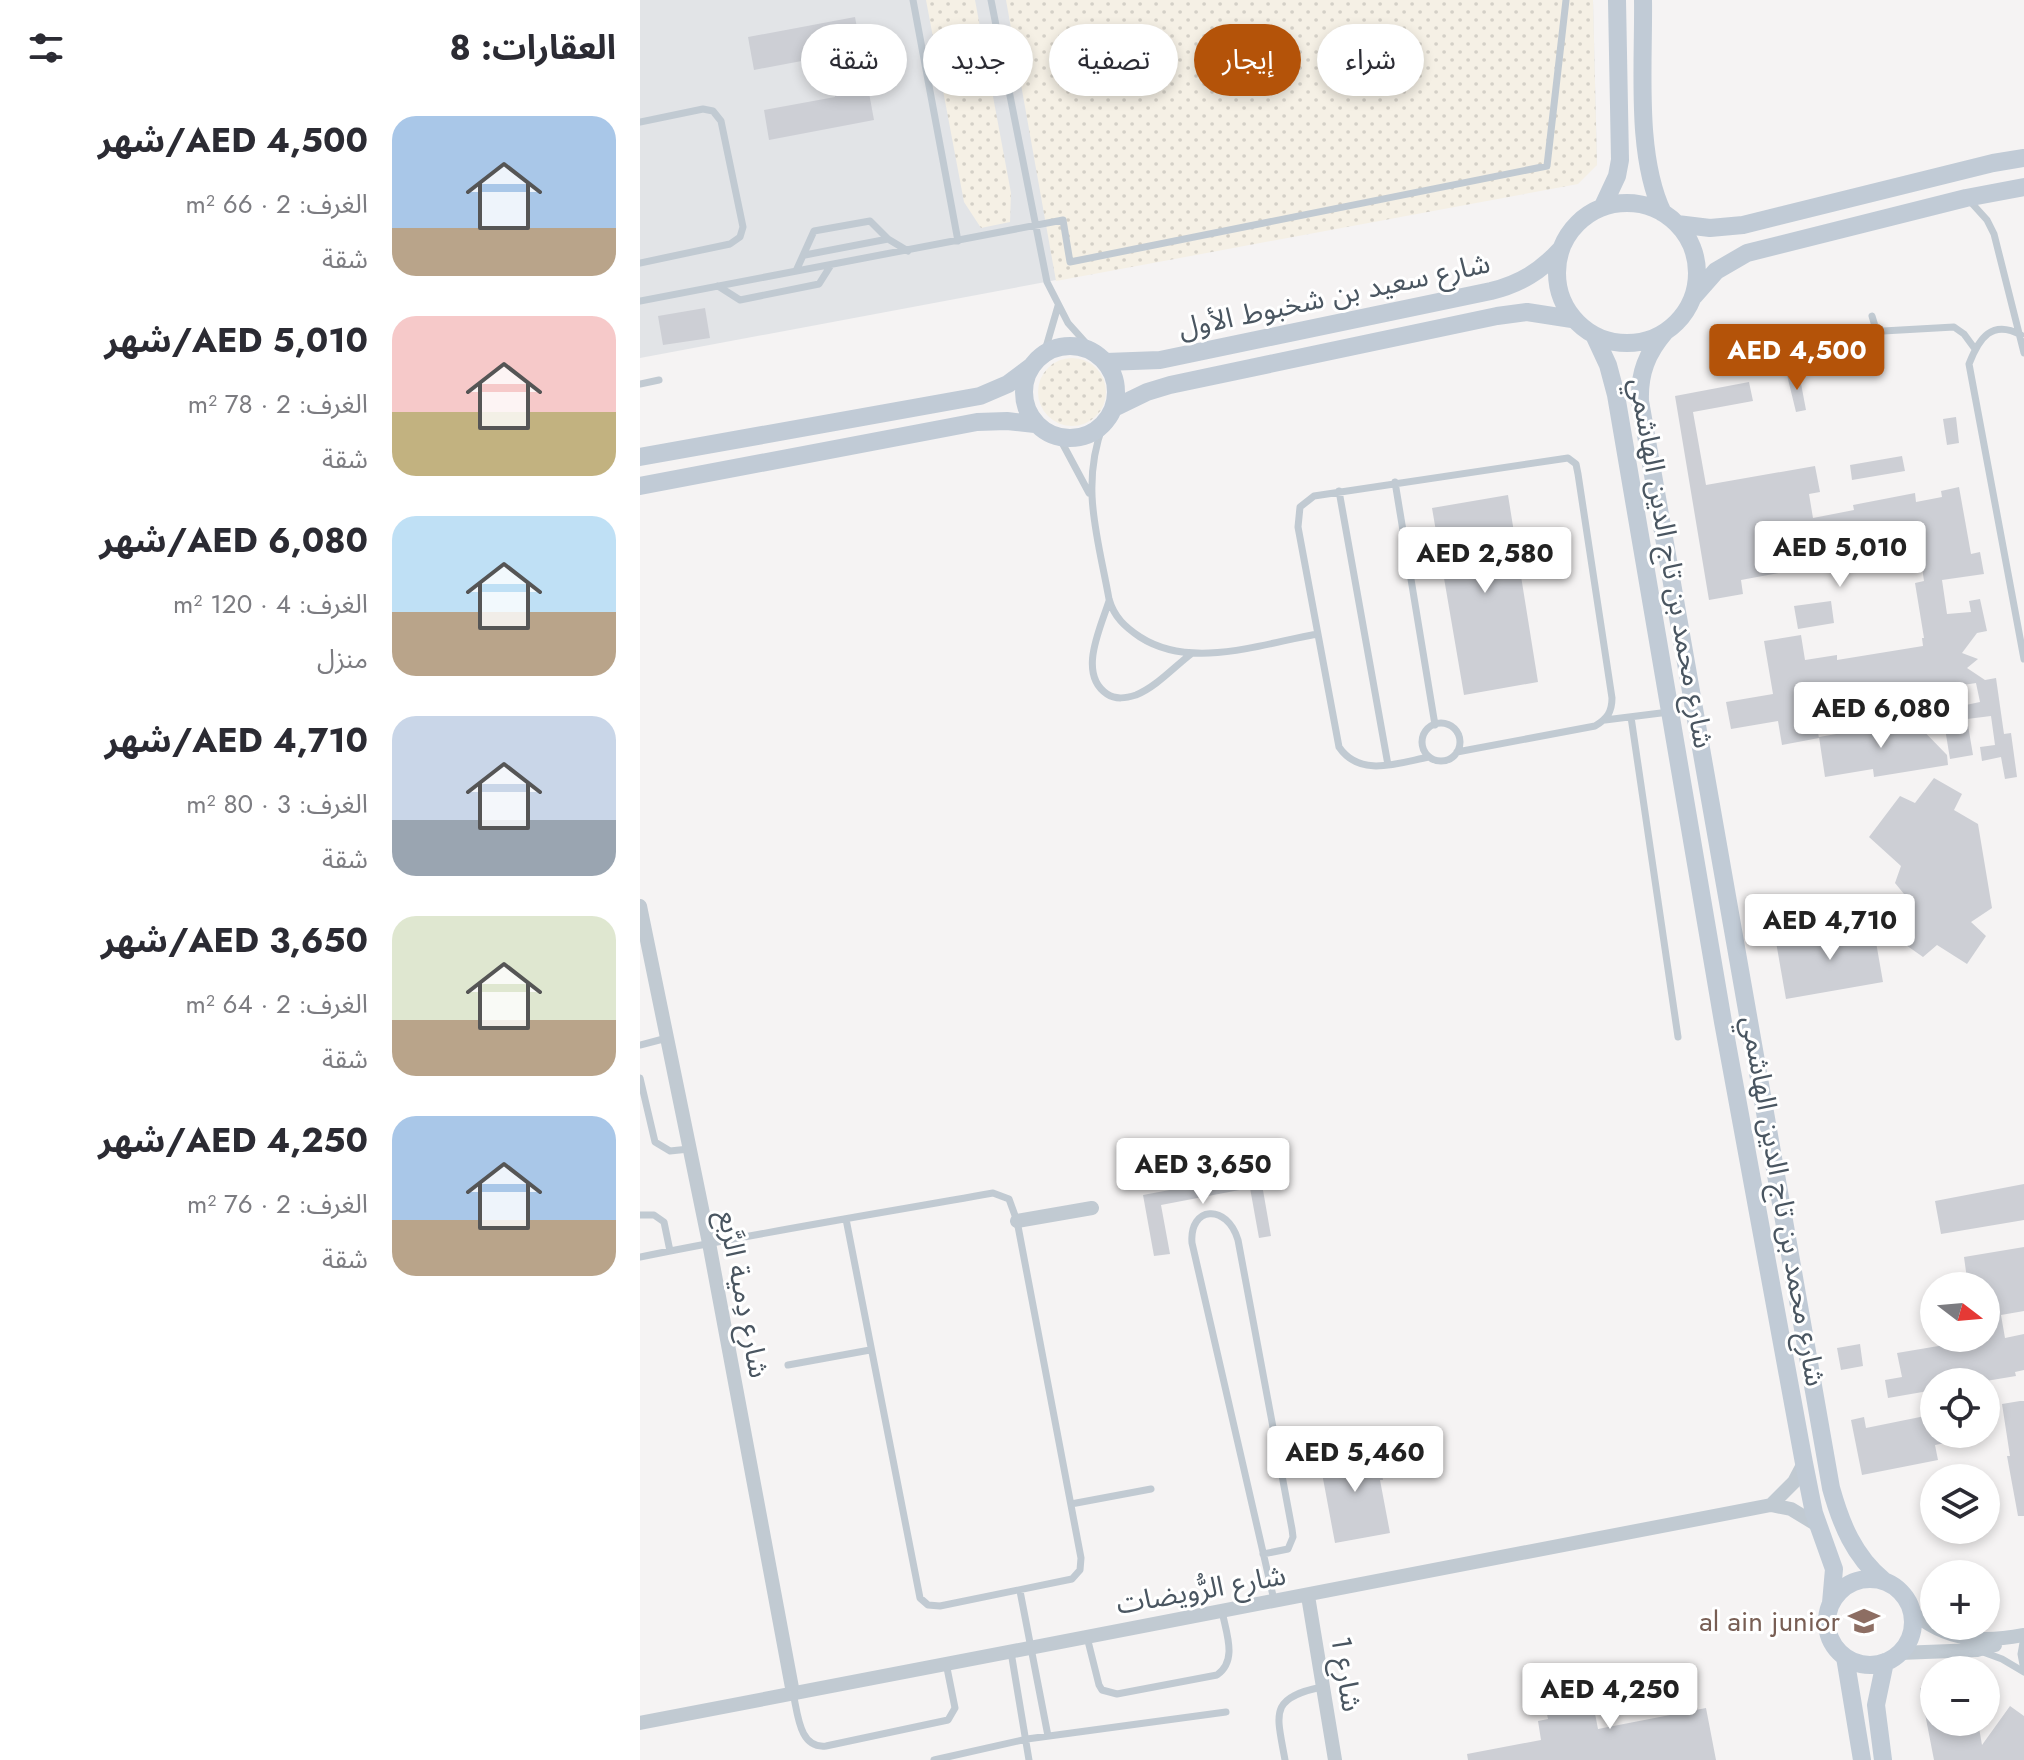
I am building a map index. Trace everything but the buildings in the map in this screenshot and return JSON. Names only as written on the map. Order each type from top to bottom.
[{"type":"street","points":[[1603,206],[1617,176],[1620,160],[1617,0]]},
{"type":"street","points":[[1643,0],[1645,152],[1651,183],[1670,218],[1692,246],[1697,272],[1693,298]]},
{"type":"street","points":[[2024,158],[1743,225],[1710,228],[1670,218],[1652,207],[1628,202],[1603,206],[1573,227],[1561,249],[1556,278],[1572,319],[1595,337],[1624,344],[1653,339],[1677,322],[1716,271],[1747,253],[1966,198],[2024,187]]},
{"type":"street","name":"شارع سعيد بن شخبوط الأول","points":[[1100,357],[1160,360],[1491,291],[1530,276],[1561,249]]},
{"type":"street","name":"شارع سعيد بن شخبوط الأول","points":[[1114,408],[1170,385],[1512,313],[1542,312],[1572,319]]},
{"type":"street","name":"شارع محمد بن تاج الدين الهاشمي","points":[[1665,332],[1642,370],[1640,401],[1744,1003],[1831,1488],[1838,1514],[1855,1550],[1883,1580]]},
{"type":"street","name":"شارع محمد بن تاج الدين الهاشمي","points":[[1595,337],[1608,365],[1616,395],[1723,1022],[1804,1463],[1819,1526],[1834,1569],[1831,1603]]},
{"type":"street","points":[[640,457],[980,396],[1008,384],[1038,360],[1068,346],[1100,357],[1116,384],[1114,408],[1103,425],[1090,435],[1075,439],[1059,437],[1035,424],[977,422],[640,486]]},
{"type":"street","points":[[1035,424],[1029,413],[1024,389],[1038,360]]},
{"type":"street","name":"شارع دِمية الرَّبع","points":[[641,916],[709,1243],[793,1693]]},
{"type":"street","points":[[1017,1221],[1092,1208]]},
{"type":"street","points":[[1771,1505],[1794,1482],[1804,1463]]},
{"type":"street","points":[[1771,1505],[1791,1509],[1819,1526]]},
{"type":"street","name":"شارع الرُّويضات","points":[[640,1723],[1771,1505]]},
{"type":"street","points":[[2005,1639],[1977,1650],[1892,1658],[1867,1665],[1845,1657],[1836,1649],[1827,1627],[1831,1603],[1847,1585],[1859,1580],[1883,1580],[1902,1593],[1912,1612],[1925,1623],[1955,1637],[1980,1640],[2024,1636]]},
{"type":"street","name":"شارع 1","points":[[1308,1596],[1335,1760]]},
{"type":"street","points":[[1883,1760],[1876,1705],[1892,1658],[1911,1635],[1912,1612]]},
{"type":"street","points":[[1845,1657],[1862,1760]]},
{"type":"lane","points":[[913,0],[958,241]]},
{"type":"lane","points":[[991,0],[1047,282],[1068,323],[1100,357]]},
{"type":"lane","points":[[640,301],[1063,220],[1070,262],[1547,166],[1566,0]]},
{"type":"lane","points":[[640,122],[703,109],[716,114],[721,121],[743,227],[740,237],[730,244],[640,263]]},
{"type":"lane","points":[[1966,198],[1987,220],[1994,234],[2024,353]]},
{"type":"lane","points":[[796,272],[814,231],[870,221],[888,239],[908,251]]},
{"type":"lane","points":[[805,255],[888,239]]},
{"type":"lane","points":[[718,286],[740,300],[819,284],[831,265]]},
{"type":"lane","points":[[1038,360],[1058,306]]},
{"type":"lane","points":[[1872,316],[1875,326],[1883,331],[1954,327],[1964,334],[1975,349]]},
{"type":"lane","points":[[2021,335],[2013,331],[1994,330],[1986,334],[1969,364],[2024,659]]},
{"type":"lane","points":[[640,384],[659,380]]},
{"type":"lane","points":[[1103,425],[1092,459],[1090,495],[1109,599],[1120,621],[1166,650],[1191,654],[1214,653],[1317,634]]},
{"type":"lane","points":[[1059,437],[1090,495]]},
{"type":"lane","points":[[1605,720],[1612,698],[1576,464],[1568,458],[1339,491],[1314,496],[1306,501],[1297,518],[1339,747],[1350,759],[1370,767],[1429,757],[1441,761],[1457,752],[1583,729],[1605,720],[1671,712]]},
{"type":"lane","points":[[1395,482],[1435,725]]},
{"type":"lane","points":[[1339,491],[1388,765]]},
{"type":"lane","points":[[1109,599],[1092,662],[1096,683],[1109,695],[1122,698],[1138,694],[1191,654]]},
{"type":"lane","points":[[1631,717],[1678,1037]]},
{"type":"lane","points":[[1429,757],[1423,748],[1423,736],[1435,725],[1446,724],[1454,729],[1459,740],[1457,752]]},
{"type":"lane","points":[[640,1045],[667,1038]]},
{"type":"lane","points":[[640,1078],[655,1142],[670,1151],[689,1149]]},
{"type":"lane","points":[[640,1257],[709,1243],[993,1193],[1009,1199],[1017,1221],[1081,1558],[1077,1575],[1065,1581],[940,1606],[928,1605],[920,1598],[846,1219]]},
{"type":"lane","points":[[1263,1554],[1288,1549],[1293,1537],[1292,1529],[1238,1240],[1229,1221],[1217,1213],[1209,1213],[1192,1229],[1192,1243],[1263,1554],[1274,1600]]},
{"type":"lane","points":[[640,1215],[654,1215],[664,1222],[670,1251]]},
{"type":"lane","points":[[788,1365],[870,1350]]},
{"type":"lane","points":[[1071,1504],[1151,1489]]},
{"type":"lane","points":[[1020,1591],[1048,1736]]},
{"type":"lane","points":[[1087,1636],[1099,1685],[1102,1690],[1117,1694],[1217,1675],[1224,1670],[1230,1659],[1230,1651],[1222,1611]]},
{"type":"lane","points":[[2024,1636],[2021,1654],[2024,1671]]},
{"type":"lane","points":[[1011,1650],[1029,1760]]},
{"type":"lane","points":[[1977,1650],[2024,1671]]},
{"type":"lane","points":[[793,1693],[807,1741],[816,1747],[826,1746],[948,1720],[955,1708],[946,1663]]},
{"type":"lane","points":[[1285,1760],[1279,1716],[1283,1703],[1293,1694],[1323,1687]]},
{"type":"lane","points":[[934,1760],[1027,1739],[1226,1712]]},
{"type":"shaded area","points":[[640,0],[1593,0],[1597,165],[1233,247],[640,358]]},
{"type":"sand","points":[[926,0],[975,0],[979,24],[931,24]]},
{"type":"sand","points":[[1006,0],[1593,0],[1597,165],[1578,184],[1056,281],[1023,96],[1033,96],[1033,24],[1010,24]]},
{"type":"sand","points":[[944,96],[993,96],[1011,193],[1010,222],[981,228],[964,202]]},
{"type":"sand","points":[[1072,358],[1096,368],[1106,392],[1096,416],[1072,426],[1048,416],[1038,392],[1048,368]]},
{"type":"place","name":"al ain junior","points":[[1864,1621]]}]
